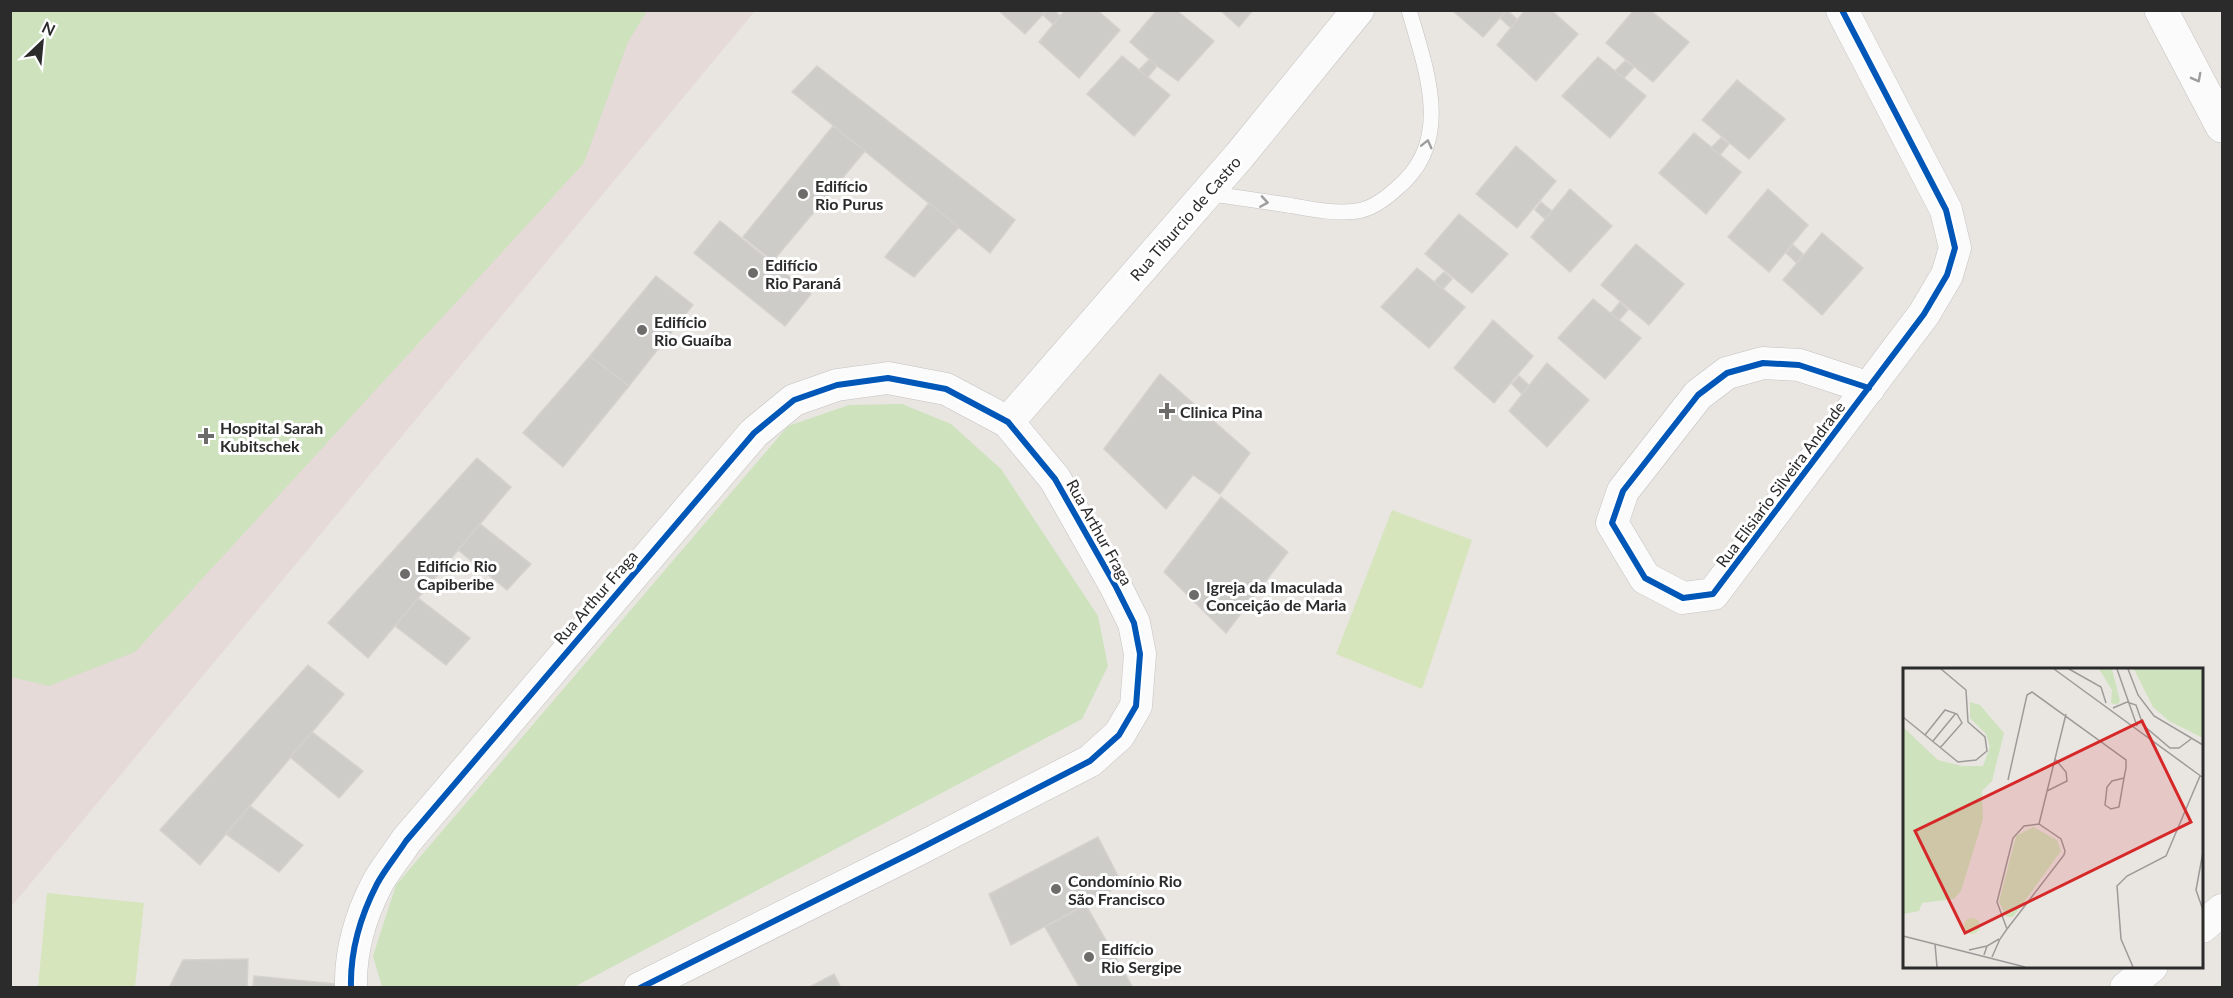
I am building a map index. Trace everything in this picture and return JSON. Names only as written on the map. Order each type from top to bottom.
[{"type":"street","name":"Rua Tiburcio de Castro","points":[[1008,422],[1240,155],[1358,10]]},
{"type":"street","name":"Rua Elisiario Silveira Andrade","points":[[1842,10],[1946,210],[1955,249],[1947,275],[1924,314],[1869,388],[1713,594],[1683,598],[1645,578],[1612,523],[1623,491],[1698,395],[1727,373],[1763,363],[1799,365],[1869,388]]},
{"type":"street","points":[[2168,17],[2223,126]]},
{"type":"street","name":"Rua Arthur Fraga","points":[[351,987],[350,973],[359,925],[377,882],[406,841],[754,433],[794,400],[837,385],[888,378],[946,389],[1008,422],[1055,479],[1134,623],[1140,654],[1136,706],[1119,735],[1090,760],[915,851],[640,987]]},
{"type":"street","points":[[2203,926],[2223,910]]},
{"type":"street","points":[[2126,987],[2150,968]]},
{"type":"lane","points":[[1206,193],[1334,212],[1359,211],[1380,203],[1404,183],[1425,153],[1433,117],[1430,83],[1409,10]]},
{"type":"shaded area","name":"Hospital Sarah Kubitschek","points":[[11,11],[755,11],[11,907]]},
{"type":"green space","name":"Hospital Sarah Kubitschek","points":[[11,10],[647,11],[628,42],[584,163],[135,652],[49,686],[11,677]]},
{"type":"green space","points":[[902,404],[951,424],[1001,469],[1098,616],[1108,666],[1082,719],[574,987],[382,987],[373,956],[396,885],[788,426],[849,405]]},
{"type":"green space","points":[[1392,510],[1472,540],[1422,689],[1336,654]]},
{"type":"green space","points":[[47,893],[144,903],[135,987],[38,987]]},
{"type":"building","points":[[998,10],[1047,10],[1025,34]]},
{"type":"building","points":[[1047,10],[1054,10],[1060,16],[1054,25],[1043,15]]},
{"type":"building","points":[[1065,10],[1097,10],[1120,30],[1079,78],[1039,42]]},
{"type":"building","points":[[1157,10],[1176,10],[1214,41],[1178,81],[1130,42]]},
{"type":"building","points":[[1220,10],[1253,10],[1239,27]]},
{"type":"building","points":[[1452,10],[1507,10],[1483,37]]},
{"type":"building","points":[[1507,10],[1518,20],[1511,28],[1500,18]]},
{"type":"building","points":[[1525,10],[1551,10],[1578,34],[1536,81],[1497,45]]},
{"type":"building","points":[[1634,10],[1650,10],[1689,42],[1653,82],[1606,43]]},
{"type":"building","points":[[1122,56],[1170,95],[1134,136],[1087,94]]},
{"type":"building","points":[[1598,57],[1646,96],[1610,138],[1562,96]]},
{"type":"building","points":[[1150,59],[1157,66],[1148,77],[1139,70]]},
{"type":"building","points":[[1625,61],[1634,67],[1624,78],[1615,71]]},
{"type":"building","points":[[817,66],[1015,220],[990,253],[792,92]]},
{"type":"building","points":[[1737,80],[1785,119],[1749,159],[1702,120]]},
{"type":"building","name":"Edifício Rio Purus","points":[[833,126],[865,151],[773,261],[743,237]]},
{"type":"building","points":[[1694,133],[1741,172],[1706,214],[1659,173]]},
{"type":"building","points":[[1721,138],[1729,144],[1720,155],[1711,148]]},
{"type":"building","points":[[1516,146],[1556,181],[1517,228],[1476,194]]},
{"type":"building","points":[[1570,189],[1612,226],[1570,272],[1531,237]]},
{"type":"building","points":[[1768,189],[1808,225],[1769,272],[1728,237]]},
{"type":"building","points":[[1541,202],[1552,211],[1545,219],[1535,210]]},
{"type":"building","points":[[929,203],[959,227],[914,277],[885,257]]},
{"type":"building","points":[[1459,214],[1508,254],[1472,293],[1425,254]]},
{"type":"building","name":"Edifício Rio Paraná","points":[[720,221],[811,294],[785,326],[694,253]]},
{"type":"building","points":[[1822,233],[1863,268],[1822,315],[1783,280]]},
{"type":"building","points":[[1636,244],[1684,284],[1649,325],[1601,285]]},
{"type":"building","points":[[1793,245],[1803,254],[1797,263],[1786,253]]},
{"type":"building","points":[[1417,268],[1465,307],[1429,348],[1381,307]]},
{"type":"building","points":[[1444,272],[1452,279],[1443,289],[1434,282]]},
{"type":"building","name":"Edifício Rio Guaíba","points":[[656,276],[693,305],[629,386],[590,356]]},
{"type":"building","points":[[1593,299],[1641,338],[1605,379],[1558,338]]},
{"type":"building","points":[[1620,302],[1628,310],[1619,320],[1611,313]]},
{"type":"building","points":[[1493,320],[1533,356],[1494,403],[1454,368]]},
{"type":"building","points":[[590,356],[629,386],[563,467],[523,433]]},
{"type":"building","points":[[1547,363],[1589,400],[1547,447],[1509,411]]},
{"type":"building","name":"Clinica Pina","points":[[1160,374],[1250,453],[1220,494],[1193,475],[1166,509],[1104,449]]},
{"type":"building","points":[[1519,376],[1529,385],[1522,394],[1512,384]]},
{"type":"building","name":"Edifício Rio Capiberibe","points":[[477,458],[511,487],[368,658],[328,623]]},
{"type":"building","points":[[1221,497],[1288,552],[1226,633],[1164,572]]},
{"type":"building","points":[[480,524],[531,564],[507,590],[458,550]]},
{"type":"building","points":[[418,598],[470,638],[446,665],[395,626]]},
{"type":"building","points":[[308,665],[344,694],[200,865],[160,830]]},
{"type":"building","points":[[312,732],[363,771],[339,798],[290,757]]},
{"type":"building","points":[[250,806],[303,845],[279,872],[226,834]]},
{"type":"building","name":"Condomínio Rio São Francisco","points":[[1098,837],[1122,884],[1011,945],[989,894]]},
{"type":"building","name":"Edifício Rio Sergipe","points":[[1086,905],[1133,988],[1080,988],[1045,927]]},
{"type":"building","points":[[248,959],[247,988],[169,988],[183,960]]},
{"type":"building","points":[[834,974],[841,988],[808,988]]},
{"type":"building","points":[[254,976],[336,984],[336,988],[253,988]]},
{"type":"cycle path","points":[[1842,10],[1946,210],[1955,248],[1947,275],[1924,314],[1713,594],[1683,598],[1645,578],[1612,523],[1623,491],[1698,395],[1727,373],[1763,363],[1799,365],[1869,388]]},
{"type":"cycle path","points":[[351,988],[352,961],[366,908],[380,878],[406,841],[754,433],[794,400],[837,385],[888,378],[946,389],[1008,422],[1055,479],[1134,623],[1140,654],[1136,706],[1119,735],[1090,761],[640,988]]},
{"type":"place","name":"Edifício Rio Purus","points":[[803,194]]},
{"type":"place","name":"Edifício Rio Paraná","points":[[753,273]]},
{"type":"place","name":"Edifício Rio Guaíba","points":[[642,330]]},
{"type":"place","name":"Clinica Pina","points":[[1167,411]]},
{"type":"place","name":"Hospital Sarah Kubitschek","points":[[206,436]]},
{"type":"place","name":"Edifício Rio Capiberibe","points":[[405,574]]},
{"type":"place","name":"Igreja da Imaculada Conceição de Maria","points":[[1194,595]]},
{"type":"place","name":"Condomínio Rio São Francisco","points":[[1056,889]]},
{"type":"place","name":"Edifício Rio Sergipe","points":[[1089,957]]}]
